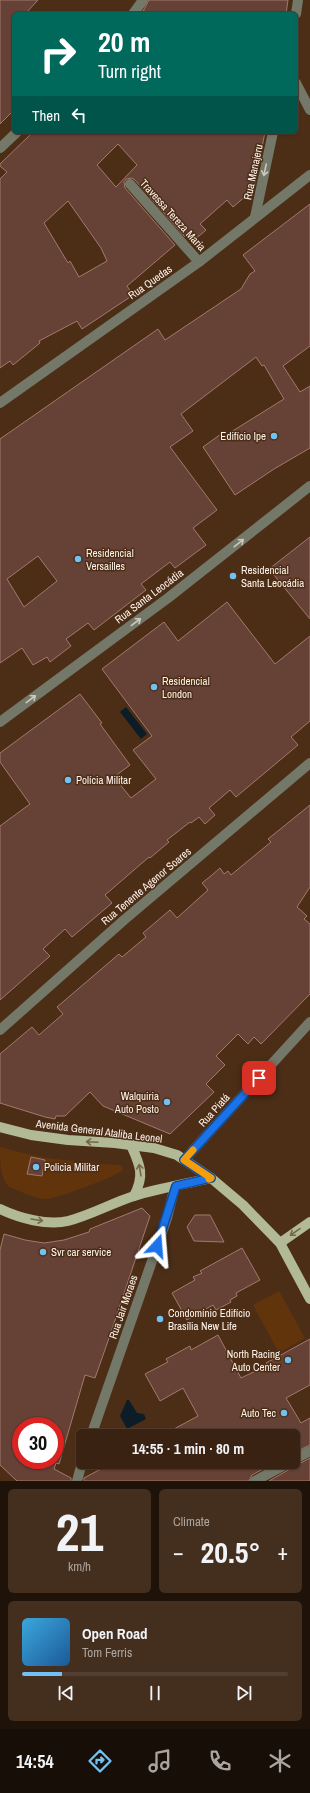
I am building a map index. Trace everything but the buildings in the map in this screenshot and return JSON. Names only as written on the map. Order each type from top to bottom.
[{"type":"main road","name":"Avenida General Ataliba Leonel","points":[[0,1127],[31,1135],[68,1140],[131,1145],[166,1151],[184,1160],[211,1178],[242,1204],[280,1243],[310,1299]]},
{"type":"main road","points":[[131,1145],[138,1160],[141,1175],[139,1185],[134,1196]]},
{"type":"main road","points":[[0,1209],[19,1217],[33,1220],[51,1222],[67,1221],[134,1196],[211,1178]]},
{"type":"main road","points":[[280,1243],[310,1222]]},
{"type":"street","points":[[134,12],[143,0]]},
{"type":"street","points":[[296,12],[298,0]]},
{"type":"street","points":[[298,87],[310,110]]},
{"type":"street","points":[[0,148],[15,134]]},
{"type":"street","name":"Rua Manajeru","points":[[256,217],[273,134]]},
{"type":"street","name":"Rua Quedas","points":[[0,403],[199,262],[310,175]]},
{"type":"street","name":"Travessa Tereza Maria","points":[[130,184],[199,262]]},
{"type":"street","name":"Rua Santa Leocádia","points":[[0,722],[168,598],[310,486]]},
{"type":"street","name":"Rua Tenente Agenor Soares","points":[[0,1030],[124,920],[310,762]]},
{"type":"street","name":"Rua Piatá","points":[[184,1160],[310,1022]]},
{"type":"street","name":"Rua Jair Moraes","points":[[93,1429],[176,1186]]},
{"type":"street","points":[[300,1456],[310,1451]]},
{"type":"street","points":[[76,1481],[80,1469]]},
{"type":"street","points":[[255,1481],[277,1469]]},
{"type":"shaded area","points":[[0,1147],[44,1157],[118,1165],[122,1166],[123,1170],[110,1177],[72,1192],[45,1199],[31,1196],[9,1187],[2,1174]]},
{"type":"shaded area","points":[[279,1291],[305,1338],[279,1353],[253,1305]]},
{"type":"water","points":[[126,707],[147,734],[141,739],[120,712]]},
{"type":"water","points":[[127,1400],[129,1400],[137,1413],[144,1414],[146,1419],[127,1429],[120,1416]]},
{"type":"slow traffic","points":[[193,1150],[184,1160],[211,1178],[209,1179]]},
{"type":"place","name":"Edifício Ipe","points":[[274,436]]},
{"type":"place","name":"Residencial Versailles","points":[[78,559]]},
{"type":"place","name":"Residencial Santa Leocádia","points":[[233,576]]},
{"type":"place","name":"Residencial London","points":[[154,687]]},
{"type":"place","name":"Polícia Militar","points":[[68,780]]},
{"type":"place","name":"Walquiria Auto Posto","points":[[167,1102]]},
{"type":"place","name":"Policia Militar","points":[[36,1167]]},
{"type":"place","name":"Svr car service","points":[[43,1252]]},
{"type":"place","name":"Condomínio Edifício Brasília New Life","points":[[160,1319]]},
{"type":"place","name":"North Racing Auto Center","points":[[288,1360]]},
{"type":"place","name":"Auto Tec","points":[[284,1413]]},
{"type":"route","points":[[157,1246],[176,1186],[211,1178],[184,1160],[259,1078]]}]
